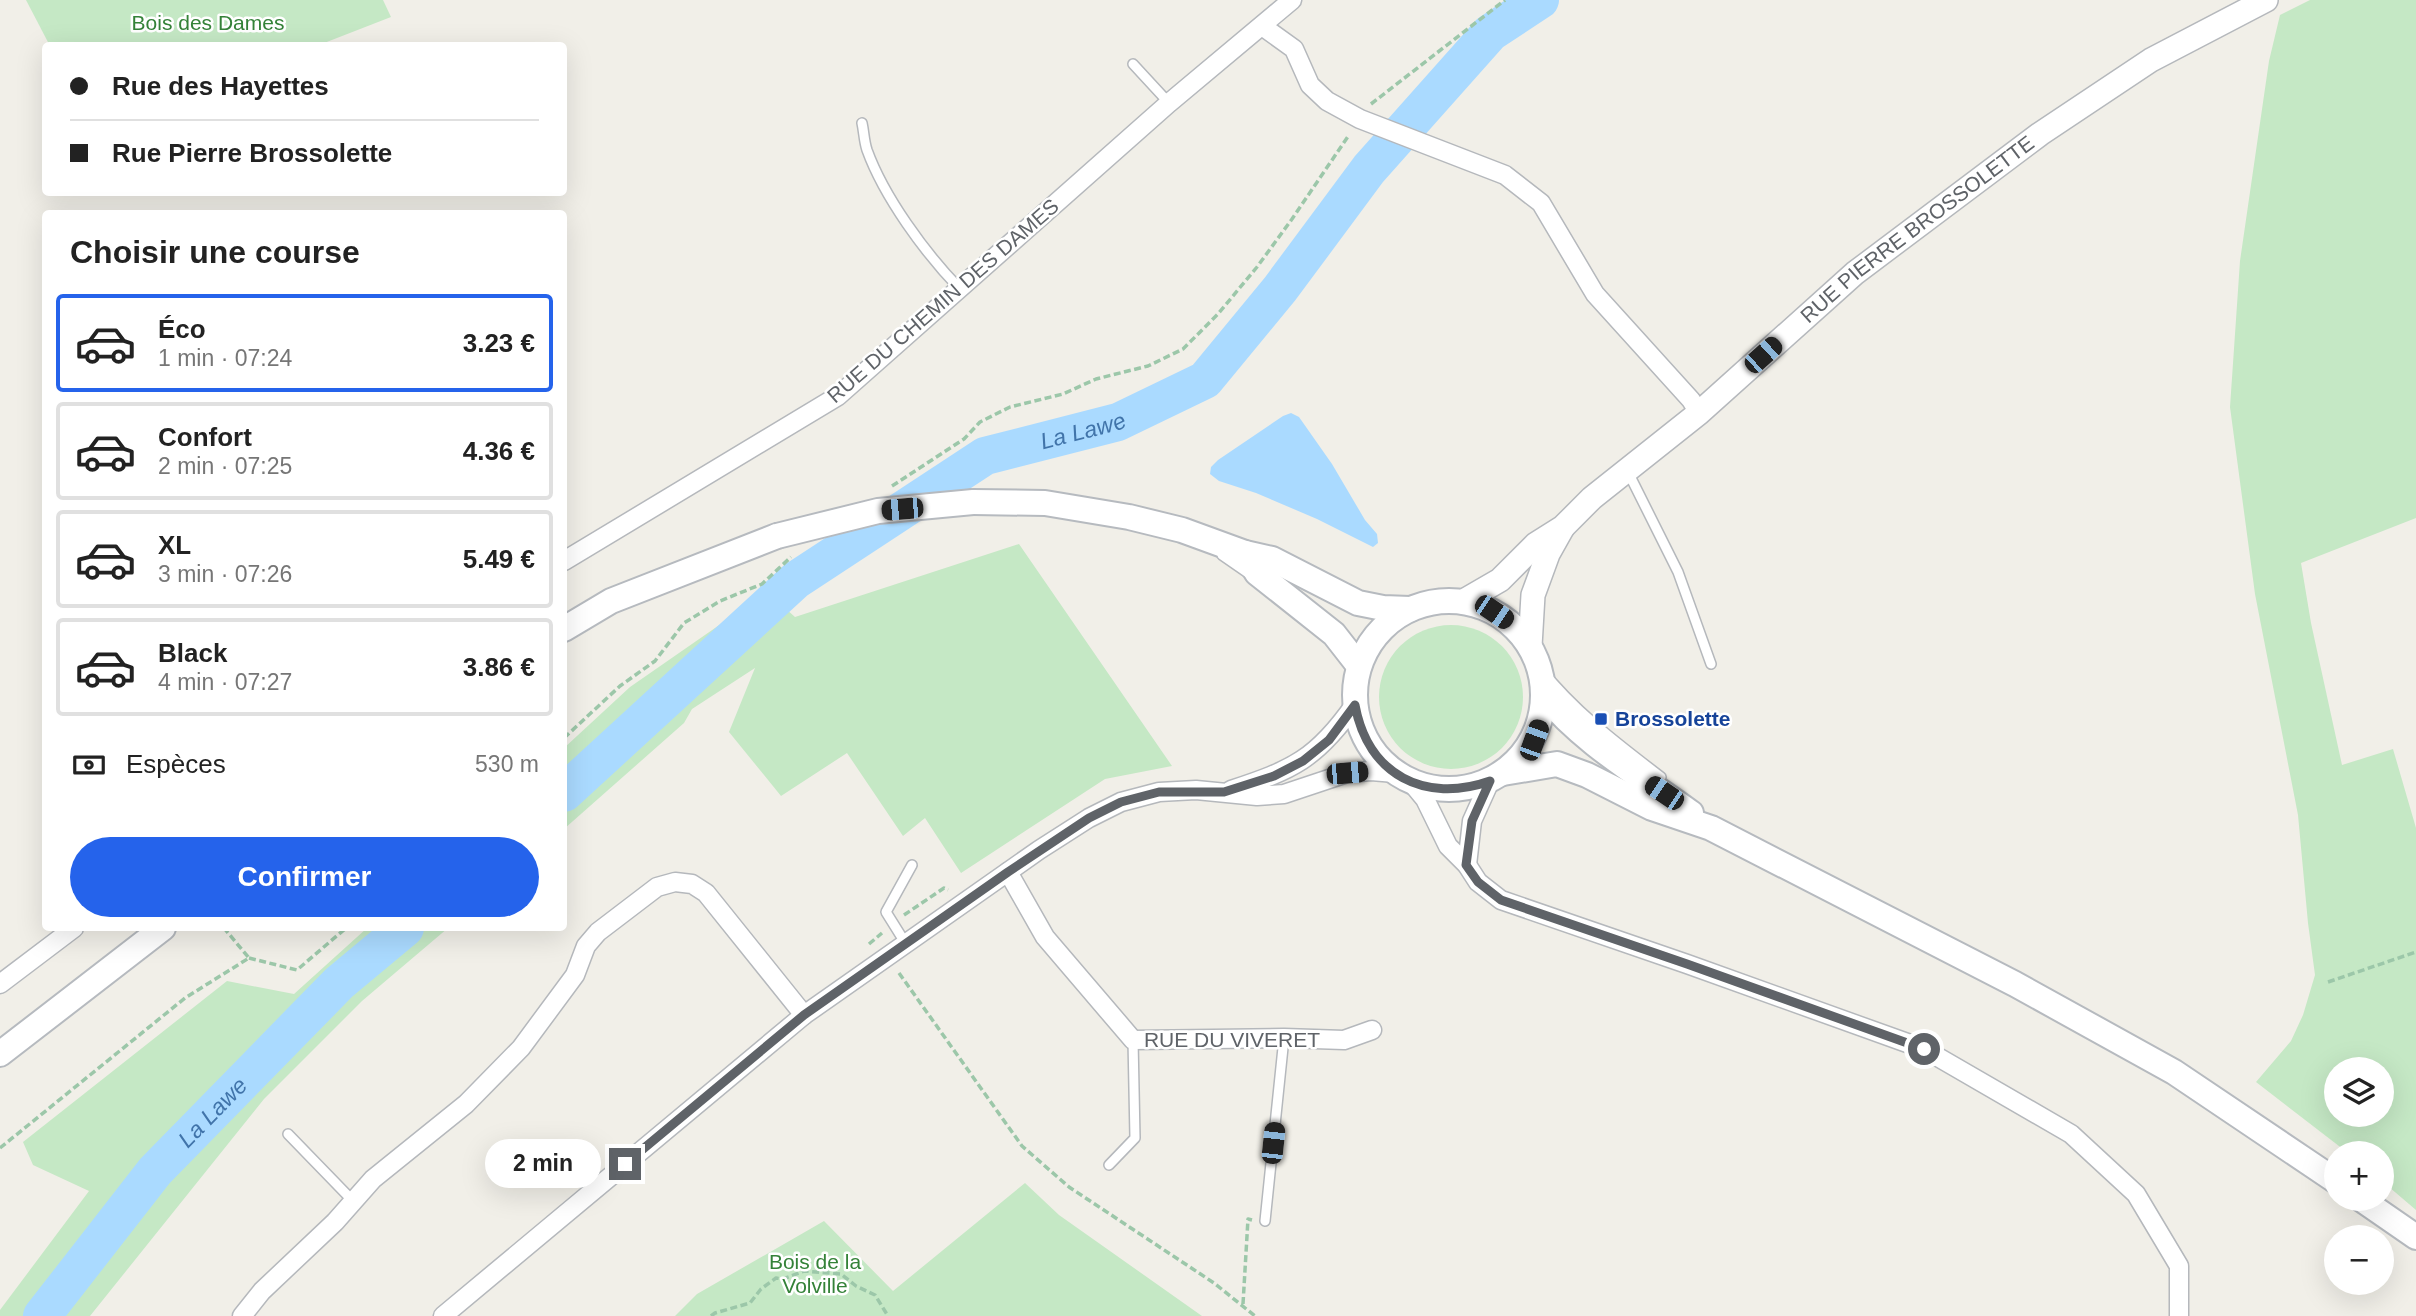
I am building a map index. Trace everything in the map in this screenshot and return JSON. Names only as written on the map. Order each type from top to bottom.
[{"type":"main road","points":[[567,627],[611,601],[777,536],[878,511],[973,502],[1045,503],[1129,517],[1200,535],[1245,554],[1272,559],[1358,603],[1383,608],[1410,609]]},
{"type":"main road","points":[[1245,554],[1257,573],[1334,634],[1357,672]]},
{"type":"main road","points":[[1497,777],[1520,758],[1534,740],[1542,718],[1544,695],[1541,670],[1530,646],[1520,632],[1494,612],[1462,602],[1435,602],[1410,609],[1393,619],[1367,648],[1357,672],[1355,705],[1358,721],[1372,750],[1403,778],[1431,788],[1451,790],[1471,788],[1497,777],[1557,764],[1587,775],[1652,808],[1712,828]]},
{"type":"main road","points":[[1544,695],[1556,709],[1614,759],[1712,828],[2003,978],[2174,1072],[2324,1173]]},
{"type":"main road","points":[[0,1054],[159,931]]},
{"type":"main road","points":[[2378,1211],[2416,1237]]},
{"type":"street","name":"RUE DU CHEMIN DES DAMES","points":[[567,559],[838,396],[1169,103],[1292,0]]},
{"type":"street","name":"RUE PIERRE BROSSOLETTE","points":[[1462,602],[1490,588],[1536,544],[1563,527],[1592,498],[1699,413],[1855,274],[2040,134],[2151,60],[2266,0]]},
{"type":"street","points":[[1262,26],[1294,49],[1310,85],[1327,101],[1360,119],[1505,175],[1541,203],[1595,294],[1691,400],[1699,413]]},
{"type":"street","name":"RUE PIERRE BROSSOLETTE","points":[[1530,646],[1533,594],[1548,554],[1563,527]]},
{"type":"street","points":[[1224,792],[1274,776],[1303,761],[1329,740],[1355,705]]},
{"type":"street","points":[[443,1316],[804,1015],[1089,818],[1121,802],[1159,792],[1224,792],[1256,796],[1284,794],[1347,773],[1371,771],[1403,778],[1425,799],[1448,846],[1478,882],[1501,900],[1924,1049],[2071,1134],[2136,1194],[2179,1266],[2179,1316]]},
{"type":"street","points":[[1466,865],[1472,821],[1497,777]]},
{"type":"street","name":"RUE DU VIVERET","points":[[1008,872],[1045,937],[1133,1040],[1344,1040],[1372,1031]]},
{"type":"street","points":[[242,1316],[262,1291],[335,1223],[373,1179],[466,1104],[521,1048],[575,975],[586,946],[598,932],[657,887],[675,882],[692,884],[706,893],[804,1015]]},
{"type":"street","points":[[0,984],[70,931]]},
{"type":"lane","points":[[1133,64],[1169,103]]},
{"type":"lane","points":[[862,123],[867,148],[885,189],[931,258],[960,289]]},
{"type":"lane","points":[[1627,471],[1678,572],[1711,664]]},
{"type":"lane","points":[[1200,535],[1328,640],[1357,672]]},
{"type":"lane","points":[[1541,670],[1562,696],[1583,715],[1665,781]]},
{"type":"lane","points":[[1676,789],[1712,828]]},
{"type":"lane","points":[[906,944],[886,912],[912,865]]},
{"type":"lane","points":[[1265,1221],[1284,1038]]},
{"type":"lane","points":[[1109,1165],[1135,1138],[1133,1040]]},
{"type":"lane","points":[[288,1134],[353,1200]]},
{"type":"path","points":[[890,487],[964,439],[981,422],[1010,407],[1063,394],[1096,379],[1148,366],[1183,349],[1257,267],[1360,119],[1363,110],[1505,0]]},
{"type":"path","points":[[567,735],[620,687],[655,661],[684,623],[720,601],[762,584],[801,550]]},
{"type":"path","points":[[226,931],[249,958],[297,970],[342,931]]},
{"type":"path","points":[[2328,982],[2415,952]]},
{"type":"path","points":[[887,957],[1022,1146],[1069,1187],[1243,1304],[1255,1316]]},
{"type":"path","points":[[0,1148],[185,998],[249,958]]},
{"type":"path","points":[[1243,1304],[1248,1219],[1265,1221]]},
{"type":"path","points":[[711,1316],[750,1303],[761,1289],[776,1278],[783,1279],[804,1270],[841,1274],[856,1286],[875,1295],[888,1316]]},
{"type":"green space","name":"Bois des Dames","points":[[26,0],[383,0],[391,17],[327,42],[48,42]]},
{"type":"green space","points":[[2310,0],[2416,0],[2416,518],[2301,563],[2311,623],[2342,765],[2393,749],[2416,828],[2416,1210],[2394,1191],[2394,1141],[2332,1141],[2256,1082],[2291,1041],[2303,1015],[2315,975],[2298,815],[2255,594],[2230,407],[2240,261],[2269,61],[2280,15]]},
{"type":"green space","points":[[1019,544],[1172,766],[1105,779],[961,873],[925,818],[903,836],[847,753],[781,796],[729,732],[755,668],[692,709],[684,723],[567,826],[567,745],[630,687],[767,592],[795,617]]},
{"type":"green space","points":[[1451,625],[1478,631],[1502,646],[1517,670],[1523,697],[1517,724],[1502,748],[1478,763],[1451,769],[1424,763],[1400,748],[1385,724],[1379,697],[1385,670],[1400,646],[1424,631]]},
{"type":"green space","points":[[364,931],[444,931],[362,1001],[264,1099],[90,1316],[0,1316],[0,1310],[89,1191],[33,1165],[23,1142],[227,981],[294,994]]},
{"type":"green space","name":"Bois de la Volville","points":[[1025,1183],[1059,1215],[1202,1316],[675,1316],[697,1294],[824,1221],[893,1291]]},
{"type":"water","points":[[1291,413],[1299,417],[1332,464],[1365,520],[1377,534],[1378,543],[1373,547],[1317,519],[1256,493],[1219,481],[1210,474],[1211,467],[1218,460]]},
{"type":"waterway","name":"La Lawe","points":[[567,790],[796,580],[985,456],[1118,422],[1205,380],[1280,289],[1369,169],[1490,33],[1540,0]]},
{"type":"waterway","name":"La Lawe","points":[[42,1316],[155,1171],[339,983],[401,931]]},
{"type":"place","name":"Brossolette","points":[[1601,719]]},
{"type":"route","points":[[625,1164],[804,1015],[1039,850],[1089,818],[1121,802],[1159,792],[1224,792],[1274,776],[1303,761],[1329,740],[1355,705],[1358,721],[1372,750],[1395,774],[1431,788],[1451,790],[1471,788],[1490,781],[1472,821],[1466,865],[1478,882],[1501,900],[1924,1049]]}]
